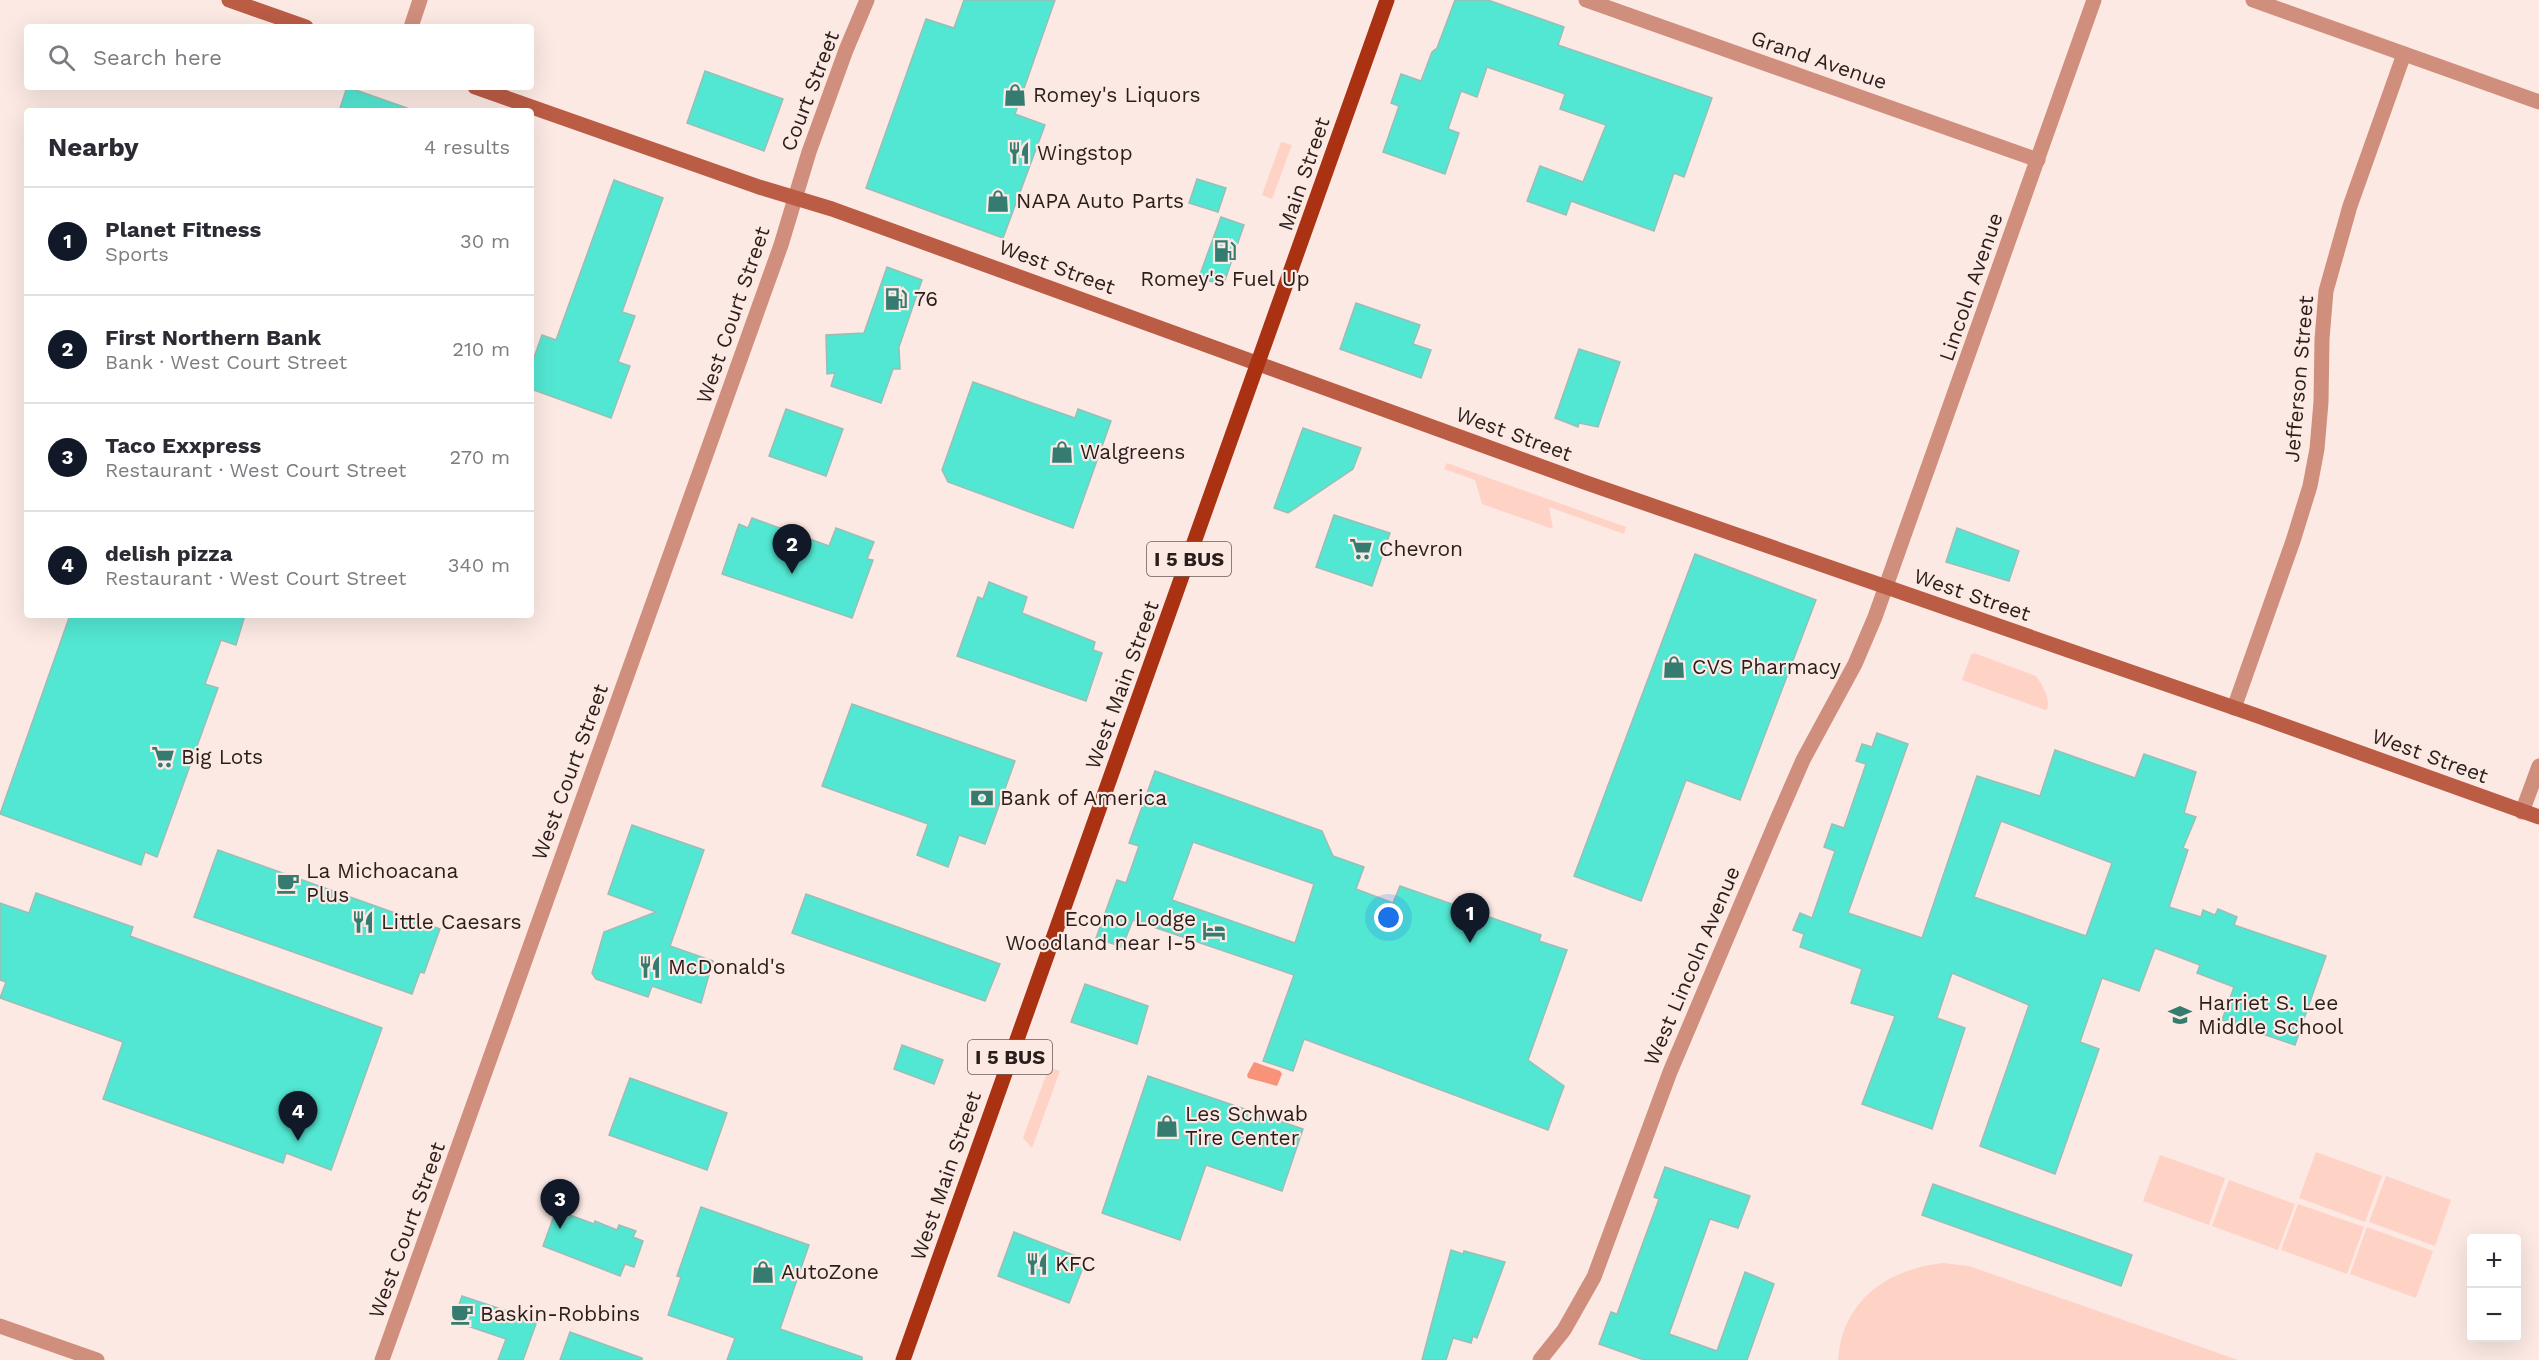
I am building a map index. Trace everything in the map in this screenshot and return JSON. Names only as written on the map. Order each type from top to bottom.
[{"type":"main road","points":[[230,0],[298,24]]},
{"type":"main road","name":"Main Street","points":[[1259,362],[1387,0]]},
{"type":"main road","name":"West Street","points":[[484,90],[759,187],[832,209],[1574,478],[2539,817]]},
{"type":"main road","name":"West Main Street","points":[[903,1360],[1259,362]]},
{"type":"street","points":[[412,24],[420,0]]},
{"type":"street","name":"Court Street","points":[[795,198],[846,50],[867,0]]},
{"type":"street","name":"Grand Avenue","points":[[1586,0],[2038,160]]},
{"type":"street","name":"Lincoln Avenue","points":[[1886,588],[2094,0]]},
{"type":"street","points":[[2253,0],[2539,102]]},
{"type":"street","name":"Jefferson Street","points":[[2234,708],[2310,486],[2317,449],[2321,402],[2322,339],[2326,291],[2350,206],[2404,54]]},
{"type":"street","name":"West Court Street","points":[[382,1360],[781,245],[795,198]]},
{"type":"street","name":"West Lincoln Avenue","points":[[1540,1360],[1564,1330],[1594,1277],[1670,1072],[1803,760],[1856,664],[1886,588]]},
{"type":"street","points":[[2522,812],[2539,766]]},
{"type":"street","points":[[0,1326],[65,1355],[97,1360]]},
{"type":"shaded area","points":[[1281,142],[1292,145],[1272,199],[1262,195]]},
{"type":"shaded area","points":[[1447,463],[1626,527],[1624,534],[1549,507],[1553,529],[1482,504],[1475,480],[1444,469]]},
{"type":"shaded area","points":[[1974,653],[2036,676],[2047,696],[2047,709],[1962,680],[1971,655]]},
{"type":"shaded area","points":[[1254,1062],[1280,1071],[1282,1074],[1277,1086],[1248,1078],[1247,1075]]},
{"type":"shaded area","points":[[1049,1067],[1060,1071],[1032,1148],[1023,1138]]},
{"type":"shaded area","points":[[2316,1152],[2382,1176],[2365,1222],[2299,1198]]},
{"type":"shaded area","points":[[2160,1155],[2225,1178],[2209,1225],[2143,1201]]},
{"type":"shaded area","points":[[2386,1176],[2451,1200],[2435,1246],[2369,1222]]},
{"type":"shaded area","points":[[2229,1180],[2295,1204],[2278,1250],[2212,1226]]},
{"type":"shaded area","points":[[2298,1204],[2364,1227],[2347,1274],[2281,1250]]},
{"type":"shaded area","points":[[2367,1227],[2433,1251],[2416,1298],[2350,1274]]},
{"type":"shaded area","points":[[1943,1263],[1969,1266],[2238,1360],[1838,1360],[1841,1339],[1848,1320],[1871,1291],[1904,1272]]},
{"type":"building","points":[[964,0],[1055,0],[1015,114],[1045,125],[1003,238],[866,188],[926,19],[954,28]]},
{"type":"building","points":[[1455,0],[1488,0],[1564,27],[1558,45],[1712,98],[1684,177],[1674,173],[1654,231],[1571,201],[1566,215],[1527,201],[1540,166],[1583,182],[1606,125],[1560,109],[1565,94],[1487,67],[1477,97],[1461,91],[1448,129],[1459,133],[1445,174],[1383,152],[1399,106],[1391,103],[1401,74],[1421,81],[1432,52],[1437,48]]},
{"type":"building","points":[[705,71],[783,99],[764,151],[687,123]]},
{"type":"building","points":[[346,90],[356,90],[407,108],[340,108]]},
{"type":"building","points":[[1197,179],[1226,188],[1218,212],[1189,203]]},
{"type":"building","points":[[614,180],[663,198],[622,312],[635,316],[618,362],[630,366],[611,418],[534,390],[534,358],[542,335],[556,340]]},
{"type":"building","points":[[1221,217],[1244,225],[1223,286],[1199,277]]},
{"type":"building","points":[[887,267],[922,280],[899,347],[900,369],[893,369],[881,403],[831,386],[835,373],[827,374],[826,335],[864,333]]},
{"type":"building","points":[[1356,303],[1420,325],[1413,344],[1431,350],[1421,378],[1340,349]]},
{"type":"building","points":[[1579,349],[1620,362],[1598,427],[1579,423],[1578,427],[1555,418]]},
{"type":"building","points":[[973,382],[1075,418],[1078,409],[1111,421],[1073,528],[948,482],[942,470]]},
{"type":"building","points":[[786,409],[843,429],[826,476],[769,456]]},
{"type":"building","points":[[1303,428],[1361,448],[1353,469],[1288,513],[1274,508]]},
{"type":"building","points":[[1334,515],[1390,533],[1372,586],[1316,567]]},
{"type":"building","points":[[752,518],[829,546],[836,528],[874,542],[867,559],[873,560],[852,618],[722,574],[739,524],[748,528]]},
{"type":"building","points":[[1957,528],[2019,551],[2009,581],[1946,562]]},
{"type":"building","points":[[1695,554],[1816,600],[1740,800],[1686,780],[1641,901],[1574,876]]},
{"type":"building","points":[[989,582],[1027,597],[1022,613],[1095,642],[1093,650],[1102,653],[1086,701],[957,656],[978,597],[983,599]]},
{"type":"building","points":[[69,618],[244,618],[236,645],[221,640],[205,684],[218,688],[157,857],[145,852],[141,865],[0,814]]},
{"type":"building","points":[[852,704],[1015,761],[985,844],[959,835],[948,867],[917,855],[928,824],[822,786]]},
{"type":"building","points":[[1877,733],[1908,744],[1848,913],[1922,938],[1977,776],[2040,796],[2055,750],[2135,778],[2144,754],[2196,772],[2184,813],[2196,817],[2183,848],[2188,850],[2169,907],[2201,917],[2203,910],[2215,915],[2218,909],[2237,917],[2234,925],[2326,956],[2295,1045],[2222,1020],[2234,987],[2197,973],[2200,965],[2155,948],[2139,991],[2102,978],[2080,1042],[2099,1049],[2055,1174],[1980,1146],[2029,1005],[1952,973],[1937,1018],[1965,1028],[1932,1129],[1862,1104],[1895,1016],[1851,1003],[1862,969],[1800,947],[1804,934],[1793,930],[1800,913],[1812,918],[1835,851],[1824,847],[1832,824],[1844,828],[1866,764],[1856,761],[1862,744],[1872,747]],"holes":[[[2001,821],[2112,863],[2086,936],[1974,897]]]},
{"type":"building","points":[[1155,771],[1322,831],[1333,856],[1364,867],[1356,889],[1393,903],[1400,886],[1541,935],[1539,941],[1567,950],[1528,1060],[1564,1086],[1548,1130],[1304,1039],[1293,1071],[1263,1061],[1294,975],[1133,920],[1122,947],[1096,938],[1117,880],[1126,883],[1139,846],[1129,843]],"holes":[[[1193,842],[1314,884],[1295,943],[1172,900]]]},
{"type":"building","points":[[632,825],[704,850],[670,946],[713,961],[701,1003],[652,986],[648,997],[596,979],[592,973],[604,932],[656,912],[608,894]]},
{"type":"building","points":[[218,850],[440,929],[424,973],[420,972],[412,994],[194,917]]},
{"type":"building","points":[[36,893],[133,927],[130,936],[382,1028],[331,1170],[286,1153],[283,1163],[103,1099],[123,1042],[0,998],[6,982],[0,980],[0,903],[29,913]]},
{"type":"building","points":[[806,894],[1000,964],[985,1001],[792,933]]},
{"type":"building","points":[[1085,984],[1148,1006],[1137,1044],[1071,1022]]},
{"type":"building","points":[[902,1045],[943,1060],[934,1084],[894,1069]]},
{"type":"building","points":[[1148,1076],[1303,1129],[1282,1191],[1206,1165],[1180,1240],[1102,1213]]},
{"type":"building","points":[[630,1078],[727,1113],[707,1170],[609,1135]]},
{"type":"building","points":[[1665,1167],[1750,1196],[1738,1228],[1710,1219],[1669,1334],[1717,1351],[1745,1272],[1774,1284],[1747,1360],[1644,1360],[1599,1344],[1611,1312],[1617,1314],[1659,1199],[1654,1197]]},
{"type":"building","points":[[1933,1184],[2132,1255],[2121,1286],[1922,1215]]},
{"type":"building","points":[[701,1207],[809,1245],[780,1329],[862,1357],[862,1360],[727,1360],[735,1338],[668,1315],[681,1277],[677,1276]]},
{"type":"building","points":[[555,1213],[569,1218],[570,1215],[594,1224],[595,1221],[617,1230],[619,1225],[636,1231],[633,1237],[643,1241],[634,1267],[625,1264],[620,1276],[543,1246]]},
{"type":"building","points":[[1014,1232],[1086,1260],[1069,1303],[998,1276]]},
{"type":"building","points":[[1451,1250],[1463,1254],[1464,1251],[1505,1262],[1477,1338],[1473,1336],[1471,1343],[1453,1338],[1446,1360],[1422,1360]]},
{"type":"building","points":[[462,1296],[537,1321],[523,1360],[498,1360],[506,1339],[453,1321]]},
{"type":"building","points":[[570,1332],[642,1358],[642,1360],[560,1360]]},
{"type":"place","name":"Romey's Liquors","points":[[1015,95]]},
{"type":"place","name":"Wingstop","points":[[1019,153]]},
{"type":"place","name":"NAPA Auto Parts","points":[[998,201]]},
{"type":"place","name":"Romey's Fuel Up","points":[[1225,251]]},
{"type":"place","name":"76","points":[[896,299]]},
{"type":"place","name":"Walgreens","points":[[1062,452]]},
{"type":"place","name":"Chevron","points":[[1361,549]]},
{"type":"place","name":"First Northern Bank","points":[[792,574]]},
{"type":"place","name":"CVS Pharmacy","points":[[1674,667]]},
{"type":"place","name":"Big Lots","points":[[163,757]]},
{"type":"place","name":"Bank of America","points":[[982,798]]},
{"type":"place","name":"La Michoacana Plus","points":[[288,883]]},
{"type":"place","name":"Little Caesars","points":[[363,922]]},
{"type":"place","name":"Econo Lodge Woodland near I-5","points":[[1214,931]]},
{"type":"place","name":"Planet Fitness","points":[[1470,943]]},
{"type":"place","name":"McDonald's","points":[[650,967]]},
{"type":"place","name":"Harriet S. Lee Middle School","points":[[2180,1015]]},
{"type":"place","name":"Les Schwab Tire Center","points":[[1167,1126]]},
{"type":"place","name":"delish pizza","points":[[298,1141]]},
{"type":"place","name":"Taco Exxpress","points":[[560,1229]]},
{"type":"place","name":"KFC","points":[[1037,1264]]},
{"type":"place","name":"AutoZone","points":[[763,1272]]},
{"type":"place","name":"Baskin-Robbins","points":[[462,1314]]}]
